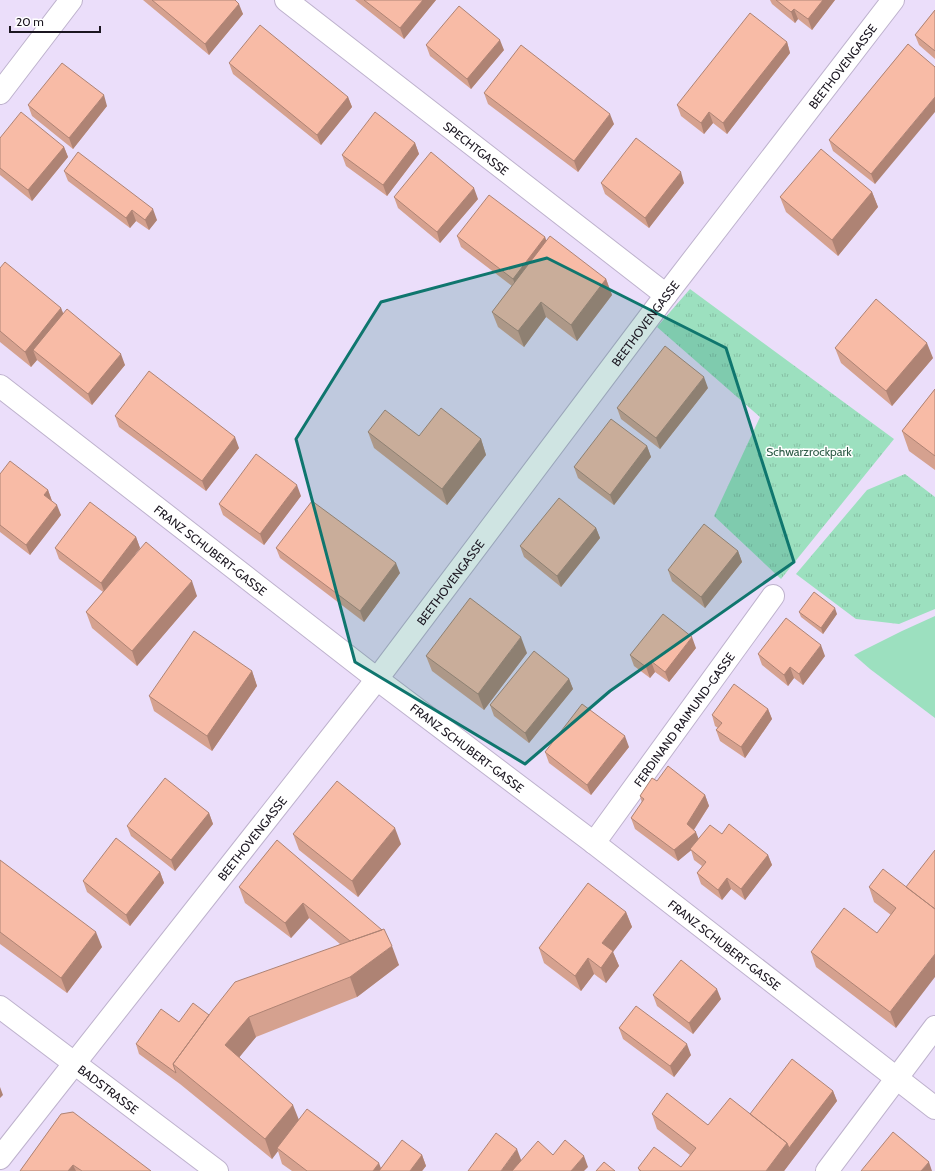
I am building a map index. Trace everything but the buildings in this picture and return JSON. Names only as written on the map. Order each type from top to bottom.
[{"type":"street","points":[[0,93],[71,0]]},
{"type":"street","name":"SPECHTGASSE","points":[[286,0],[666,295]]},
{"type":"street","name":"BEETHOVENGASSE","points":[[0,1158],[377,679],[666,295],[893,0]]},
{"type":"street","name":"FRANZ SCHUBERT-GASSE","points":[[0,386],[377,679],[594,843],[935,1108]]},
{"type":"street","name":"FERDINAND RAIMUND-GASSE","points":[[594,843],[774,596]]},
{"type":"street","name":"BADSTRASSE","points":[[0,1007],[217,1171]]},
{"type":"street","points":[[827,1171],[935,1027]]},
{"type":"highlighted area","points":[[547,258],[726,348],[794,562],[610,691],[525,764],[355,662],[296,439],[381,302]]},
{"type":"green space","name":"Schwarzrockpark","points":[[690,289],[894,439],[781,579],[714,516],[760,417],[657,327]]},
{"type":"green space","points":[[905,474],[935,497],[935,609],[899,624],[856,619],[796,574],[867,490]]},
{"type":"green space","points":[[935,616],[935,718],[870,669],[854,655]]}]
